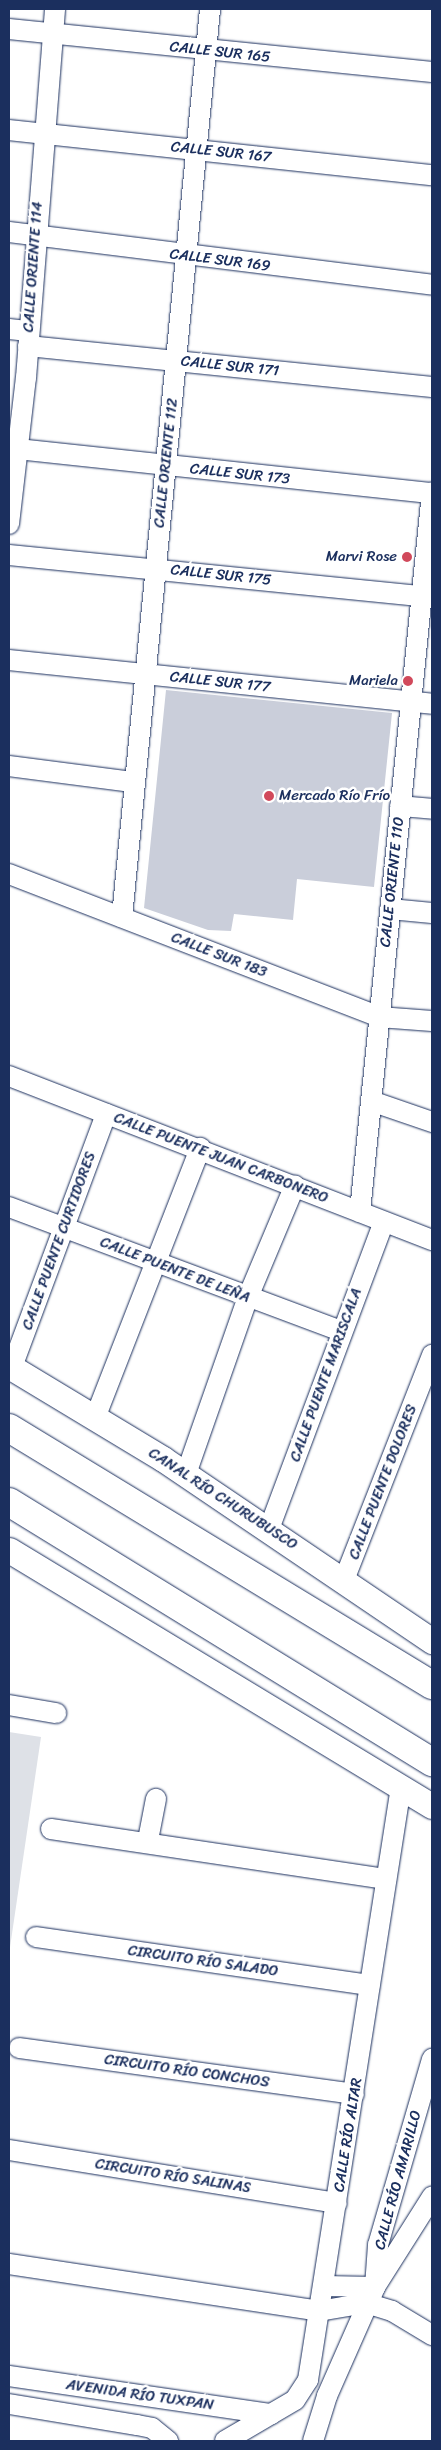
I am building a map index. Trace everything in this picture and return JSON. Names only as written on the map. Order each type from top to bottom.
[{"type":"main road","points":[[9,1428],[432,1685]]},
{"type":"main road","points":[[9,1502],[432,1762]]},
{"type":"street","name":"CALLE ORIENTE 114","points":[[9,524],[11,490],[18,449],[17,377],[28,338],[55,9]]},
{"type":"street","name":"CALLE ORIENTE 112","points":[[122,917],[132,782],[166,466],[210,9]]},
{"type":"street","name":"CALLE SUR 165","points":[[9,29],[206,51],[432,72]]},
{"type":"street","name":"CALLE SUR 167","points":[[9,130],[432,175]]},
{"type":"street","name":"CALLE SUR 169","points":[[9,232],[186,256],[432,285]]},
{"type":"street","name":"CALLE SUR 171","points":[[9,329],[28,338],[175,361],[432,387]]},
{"type":"street","name":"CALLE SUR 173","points":[[18,449],[432,493]]},
{"type":"street","name":"CALLE ORIENTE 110","points":[[360,1212],[411,702],[427,596],[432,493]]},
{"type":"street","name":"CALLE SUR 175","points":[[9,555],[427,596]]},
{"type":"street","name":"CALLE SUR 177","points":[[9,660],[432,704]]},
{"type":"street","points":[[9,766],[132,782]]},
{"type":"street","points":[[400,806],[432,809]]},
{"type":"street","name":"CALLE SUR 183","points":[[9,874],[379,1017],[432,1021]]},
{"type":"street","points":[[390,909],[432,913]]},
{"type":"street","name":"CALLE PUENTE JUAN CARBONERO","points":[[10,1082],[200,1148],[432,1240]]},
{"type":"street","points":[[371,1101],[432,1122]]},
{"type":"street","name":"CALLE PUENTE CURTIDORES","points":[[10,1366],[106,1114]]},
{"type":"street","points":[[95,1418],[200,1148]]},
{"type":"street","points":[[186,1474],[248,1298],[295,1186]]},
{"type":"street","name":"CALLE PUENTE DE LEÑA","points":[[9,1207],[248,1298],[341,1331]]},
{"type":"street","name":"CALLE PUENTE MARISCALA","points":[[269,1529],[341,1331],[384,1222]]},
{"type":"street","name":"CALLE PUENTE DOLORES","points":[[344,1580],[432,1355]]},
{"type":"street","name":"CANAL RÍO CHURUBUSCO","points":[[10,1366],[186,1474],[344,1580],[430,1633]]},
{"type":"street","points":[[9,1550],[432,1806]]},
{"type":"street","points":[[9,1705],[56,1713]]},
{"type":"street","name":"CALLE RÍO ALTAR","points":[[225,2441],[294,2400],[308,2380],[401,1787]]},
{"type":"street","points":[[148,1840],[156,1799]]},
{"type":"street","points":[[51,1829],[148,1840],[386,1879]]},
{"type":"street","name":"CIRCUITO RÍO SALADO","points":[[36,1937],[370,1985]]},
{"type":"street","name":"CIRCUITO RÍO CONCHOS","points":[[19,2048],[354,2094]]},
{"type":"street","name":"CALLE RÍO AMARILLO","points":[[313,2441],[371,2295],[378,2245],[432,2059]]},
{"type":"street","name":"CIRCUITO RÍO SALINAS","points":[[9,2150],[337,2203]]},
{"type":"street","points":[[9,2264],[319,2311],[371,2295],[432,2197]]},
{"type":"street","points":[[324,2286],[371,2295],[392,2311],[432,2335]]},
{"type":"street","name":"AVENIDA RÍO TUXPAN","points":[[9,2376],[271,2414]]},
{"type":"street","name":"AVENIDA RÍO TUXPAN","points":[[9,2404],[152,2428],[168,2441]]},
{"type":"shaded area","points":[[9,1732],[41,1737],[9,1954]]},
{"type":"building","name":"Mercado Río Frío","points":[[166,690],[392,713],[374,887],[297,879],[293,920],[234,914],[231,931],[208,930],[144,908]]},
{"type":"place","name":"Marvi Rose","points":[[407,557]]},
{"type":"place","name":"Mariela","points":[[408,681]]},
{"type":"place","name":"Mercado Río Frío","points":[[269,796]]}]
